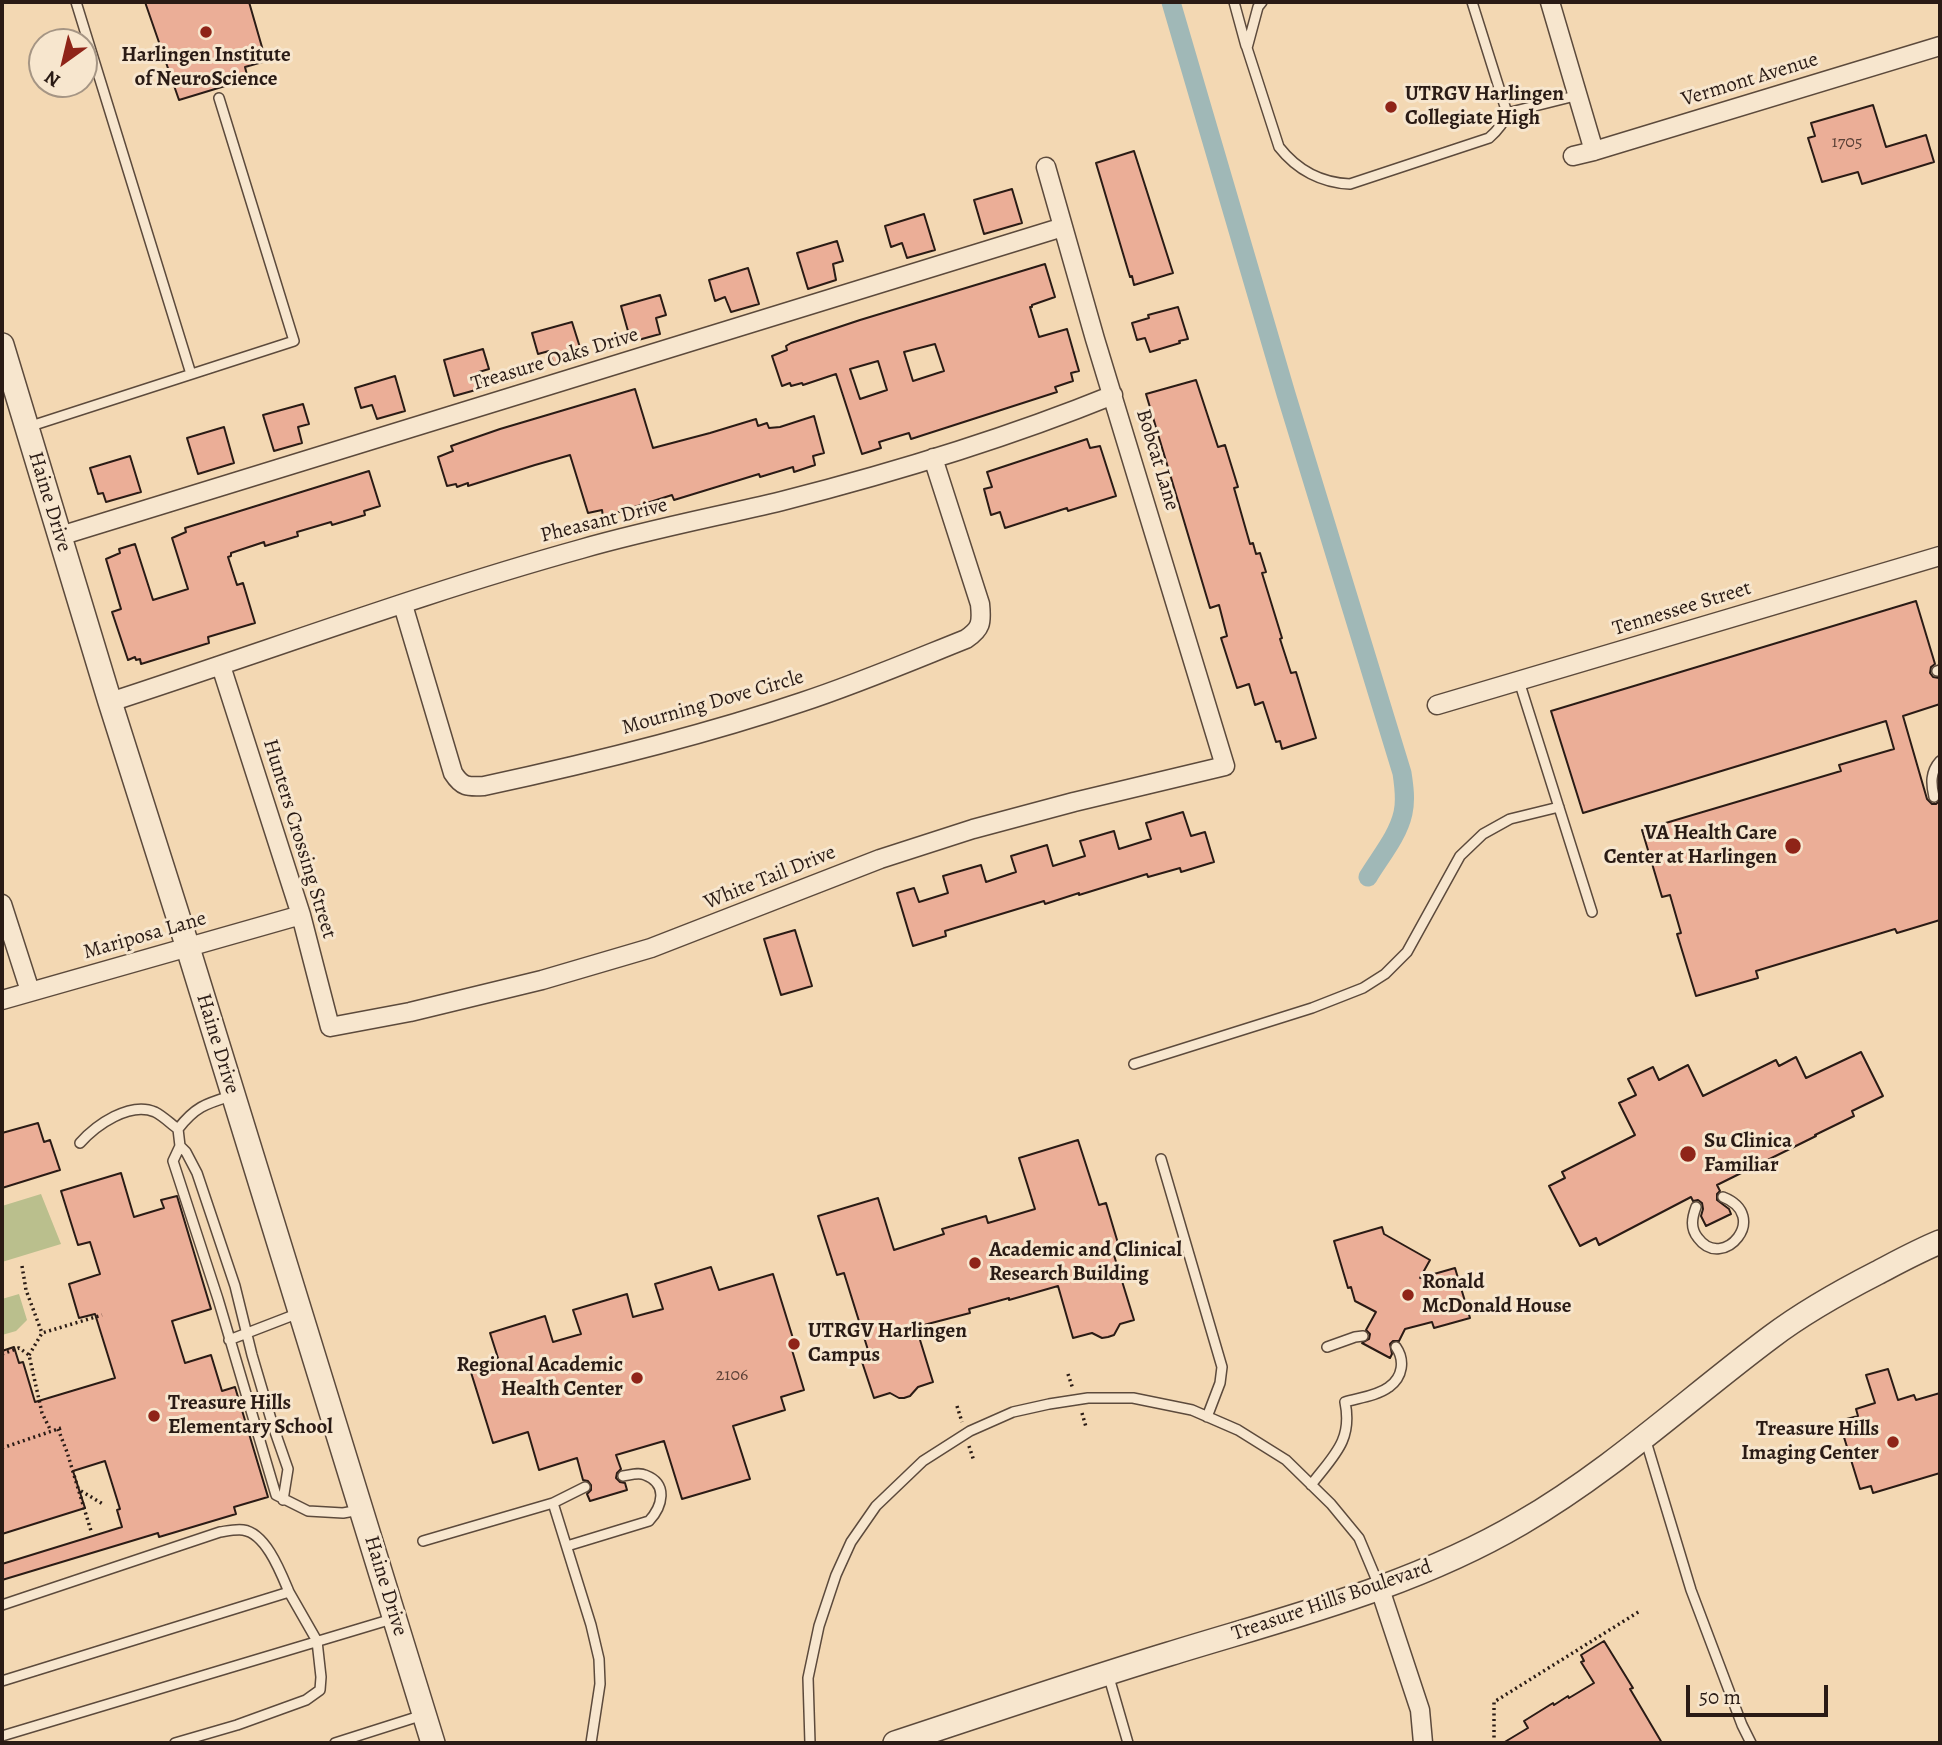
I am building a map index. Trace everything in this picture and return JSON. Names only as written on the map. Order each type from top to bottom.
[{"type":"street","points":[[1550,2],[1594,151]]},
{"type":"street","name":"Vermont Avenue","points":[[1573,156],[1940,46]]},
{"type":"street","name":"Bobcat Lane","points":[[1046,167],[1225,766]]},
{"type":"street","name":"Treasure Oaks Drive","points":[[60,536],[1063,227]]},
{"type":"street","name":"Haine Drive","points":[[2,345],[433,1743]]},
{"type":"street","name":"Pheasant Drive","points":[[110,702],[484,577],[584,548],[782,500],[933,458],[1113,395]]},
{"type":"street","name":"Mourning Dove Circle","points":[[403,605],[453,773],[460,783],[471,787],[484,786],[654,746],[814,698],[966,639],[977,631],[981,618],[980,604],[933,458]]},
{"type":"street","name":"Tennessee Street","points":[[1437,705],[1940,556]]},
{"type":"street","name":"Hunters Crossing Street","points":[[221,666],[301,915],[330,1027]]},
{"type":"street","name":"White Tail Drive","points":[[330,1027],[462,1001],[651,948],[880,859],[1074,802],[1225,766]]},
{"type":"street","points":[[2,904],[30,991]]},
{"type":"street","name":"Mariposa Lane","points":[[2,1000],[301,915]]},
{"type":"street","name":"Treasure Hills Boulevard","points":[[895,1743],[1108,1673],[1380,1589],[1440,1565],[1522,1523],[1561,1498],[1808,1311],[1857,1283],[1940,1242]]},
{"type":"street","points":[[1380,1589],[1420,1710],[1423,1743]]},
{"type":"lane","points":[[76,2],[191,374]]},
{"type":"lane","points":[[1234,2],[1279,147],[1302,169],[1335,184],[1350,184],[1489,138],[1496,132],[1507,113],[1579,95]]},
{"type":"lane","points":[[1247,48],[1258,7],[1262,2]]},
{"type":"lane","points":[[1472,2],[1507,113]]},
{"type":"lane","points":[[27,428],[294,341],[219,98]]},
{"type":"lane","points":[[1519,681],[1592,912]]},
{"type":"lane","points":[[1934,797],[1931,781],[1935,766],[1940,761]]},
{"type":"lane","points":[[1134,1064],[1312,1008],[1363,988],[1385,974],[1407,952],[1460,856],[1483,834],[1510,819],[1559,807]]},
{"type":"lane","points":[[233,1095],[191,1113],[178,1129],[180,1146],[173,1161],[218,1299],[276,1495],[308,1511],[343,1513],[362,1510]]},
{"type":"lane","points":[[80,1143],[92,1130],[128,1110],[154,1111],[178,1129]]},
{"type":"lane","points":[[180,1146],[197,1172],[235,1286],[246,1333],[288,1469],[283,1500]]},
{"type":"lane","points":[[1161,1159],[1222,1367],[1220,1382],[1207,1417]]},
{"type":"lane","points":[[1696,1207],[1692,1219],[1696,1236],[1709,1247],[1725,1248],[1739,1238],[1744,1221],[1737,1206],[1723,1198]]},
{"type":"lane","points":[[229,1340],[300,1313]]},
{"type":"lane","points":[[1328,1347],[1363,1336]]},
{"type":"lane","points":[[1311,1485],[1341,1446],[1348,1417],[1345,1402],[1388,1388],[1398,1378],[1402,1355],[1396,1347]]},
{"type":"lane","points":[[810,1743],[808,1678],[819,1626],[836,1575],[851,1542],[876,1506],[923,1461],[970,1431],[1013,1412],[1088,1398],[1133,1398],[1192,1410],[1238,1430],[1286,1460],[1331,1504],[1359,1538],[1380,1589]]},
{"type":"lane","points":[[1645,1436],[1691,1590],[1751,1743]]},
{"type":"lane","points":[[567,1546],[649,1521],[658,1512],[662,1500],[653,1479],[643,1473],[623,1476]]},
{"type":"lane","points":[[423,1541],[553,1503],[585,1487]]},
{"type":"lane","points":[[553,1503],[592,1625],[599,1659],[600,1684],[591,1743]]},
{"type":"lane","points":[[2,1605],[220,1532],[246,1530],[264,1543],[317,1641],[320,1690],[306,1700],[237,1725],[175,1743]]},
{"type":"lane","points":[[2,1681],[289,1592]]},
{"type":"lane","points":[[2,1737],[394,1619]]},
{"type":"lane","points":[[1108,1673],[1128,1743]]},
{"type":"lane","points":[[335,1743],[424,1715]]},
{"type":"path","points":[[22,1266],[26,1290],[42,1333]]},
{"type":"path","points":[[29,1355],[42,1333],[102,1315]]},
{"type":"path","points":[[2,1354],[19,1348],[29,1355],[42,1413],[51,1431]]},
{"type":"path","points":[[2,1448],[60,1428],[91,1531]]},
{"type":"path","points":[[79,1490],[103,1504]]},
{"type":"path","points":[[1494,1743],[1494,1702],[1640,1611]]},
{"type":"green space","points":[[41,1194],[61,1244],[2,1262],[2,1206]]},
{"type":"green space","points":[[19,1294],[27,1320],[16,1331],[2,1335],[2,1299]]},
{"type":"building","name":"Harlingen Institute of NeuroScience","points":[[145,2],[249,2],[266,61],[245,67],[248,79],[179,100]]},
{"type":"building","points":[[1873,105],[1886,147],[1926,135],[1934,162],[1862,184],[1858,172],[1822,182],[1808,138],[1815,136],[1811,123]]},
{"type":"building","points":[[1134,151],[1173,273],[1134,285],[1096,163]]},
{"type":"building","points":[[1012,189],[1022,223],[984,234],[974,200]]},
{"type":"building","points":[[924,214],[935,250],[907,258],[902,243],[891,247],[885,226]]},
{"type":"building","points":[[837,241],[843,261],[833,264],[836,280],[808,289],[797,253]]},
{"type":"building","points":[[1045,264],[1055,297],[1030,307],[1039,337],[1067,329],[1079,371],[1071,373],[1073,381],[1055,387],[1057,392],[911,439],[909,433],[879,442],[881,448],[862,454],[836,374],[803,385],[791,386],[790,383],[782,386],[772,356],[787,350],[786,346],[791,343]],"holes":[[[935,344],[944,371],[913,381],[904,352]],[[878,361],[887,390],[860,399],[850,369]]]},
{"type":"building","points":[[748,268],[759,304],[731,312],[725,297],[715,301],[709,280]]},
{"type":"building","points":[[660,295],[666,315],[656,318],[660,334],[631,342],[621,306]]},
{"type":"building","points":[[1178,307],[1188,339],[1150,352],[1145,338],[1137,340],[1132,323],[1149,318],[1148,315]]},
{"type":"building","points":[[572,322],[583,357],[554,365],[549,351],[538,354],[532,333]]},
{"type":"building","points":[[483,349],[489,369],[479,372],[483,388],[454,396],[444,360]]},
{"type":"building","points":[[395,376],[405,411],[377,419],[372,405],[361,408],[355,388]]},
{"type":"building","points":[[1196,380],[1218,447],[1225,445],[1238,487],[1234,488],[1250,544],[1253,543],[1256,554],[1260,553],[1266,572],[1262,573],[1282,638],[1280,639],[1291,673],[1296,672],[1316,738],[1282,749],[1280,741],[1276,742],[1263,702],[1255,705],[1249,684],[1237,688],[1221,638],[1227,636],[1219,605],[1210,608],[1146,394]]},
{"type":"building","points":[[635,389],[653,448],[756,419],[758,426],[767,423],[769,428],[814,416],[824,453],[813,456],[815,465],[794,472],[793,467],[760,477],[759,474],[674,500],[672,495],[603,517],[602,510],[588,513],[570,455],[468,486],[468,483],[457,487],[456,484],[447,486],[438,457],[453,451],[451,446]]},
{"type":"building","points":[[303,404],[309,424],[298,427],[302,443],[274,451],[263,415]]},
{"type":"building","points":[[224,427],[234,463],[198,474],[187,438]]},
{"type":"building","points":[[1087,439],[1090,448],[1100,446],[1116,496],[1005,528],[1000,512],[991,515],[984,489],[992,487],[987,472]]},
{"type":"building","points":[[130,456],[141,492],[106,502],[103,493],[98,494],[90,468]]},
{"type":"building","points":[[369,471],[380,506],[364,511],[365,515],[297,532],[298,536],[265,546],[264,542],[231,553],[228,557],[237,585],[243,583],[255,623],[208,637],[209,643],[141,664],[140,659],[136,660],[135,657],[128,660],[112,612],[121,609],[106,559],[120,553],[119,549],[135,544],[153,600],[188,589],[172,538],[186,532],[185,528]]},
{"type":"building","points":[[1916,601],[1935,664],[1930,673],[1940,681],[1940,704],[1903,716],[1927,799],[1932,804],[1940,800],[1940,920],[1897,933],[1895,929],[1756,971],[1758,978],[1696,996],[1677,934],[1681,933],[1670,895],[1662,897],[1642,830],[1841,771],[1839,765],[1894,749],[1886,721],[1583,813],[1551,711]]},
{"type":"building","points":[[1183,812],[1191,836],[1205,832],[1214,862],[1181,872],[1180,868],[1148,877],[1147,874],[1045,904],[1044,901],[945,931],[946,936],[913,946],[897,893],[914,888],[919,902],[948,893],[943,876],[981,865],[986,882],[1016,872],[1011,856],[1047,845],[1053,866],[1085,856],[1080,841],[1114,831],[1119,849],[1151,839],[1146,823]]},
{"type":"building","points":[[795,930],[812,986],[781,995],[764,939]]},
{"type":"building","name":"Su Clinica Familiar","points":[[1861,1052],[1883,1096],[1852,1111],[1854,1116],[1717,1185],[1720,1191],[1717,1200],[1729,1209],[1731,1214],[1706,1226],[1701,1216],[1702,1203],[1693,1201],[1691,1197],[1599,1245],[1596,1238],[1580,1246],[1549,1186],[1565,1178],[1562,1172],[1635,1135],[1619,1103],[1636,1095],[1628,1079],[1653,1067],[1659,1080],[1688,1065],[1703,1096],[1776,1060],[1779,1066],[1796,1057],[1806,1078]]},
{"type":"building","points":[[38,1123],[44,1142],[50,1140],[60,1170],[2,1188],[2,1133]]},
{"type":"building","name":"Academic and Clinical Research Building","points":[[1078,1140],[1099,1205],[1106,1203],[1120,1250],[1113,1252],[1134,1320],[1120,1324],[1114,1335],[1108,1337],[1102,1338],[1092,1333],[1073,1338],[1058,1286],[969,1309],[970,1313],[916,1327],[933,1382],[918,1387],[910,1396],[904,1398],[890,1393],[874,1398],[859,1353],[868,1350],[844,1273],[837,1275],[818,1216],[878,1198],[894,1250],[944,1234],[942,1229],[986,1216],[988,1223],[1035,1209],[1019,1158]]},
{"type":"building","points":[[121,1173],[134,1217],[164,1208],[161,1200],[177,1196],[211,1309],[172,1321],[185,1363],[211,1355],[222,1391],[235,1387],[268,1497],[234,1507],[236,1514],[159,1537],[158,1533],[2,1580],[2,1564],[122,1527],[117,1510],[120,1509],[105,1461],[73,1471],[85,1508],[2,1534],[2,1351],[14,1347],[19,1363],[23,1362],[35,1402],[115,1378],[95,1314],[79,1318],[69,1284],[100,1274],[90,1242],[78,1245],[61,1191]]},
{"type":"building","name":"Ronald McDonald House","points":[[1382,1227],[1384,1234],[1430,1260],[1420,1278],[1455,1268],[1470,1318],[1434,1328],[1432,1322],[1405,1329],[1399,1341],[1390,1344],[1390,1358],[1362,1343],[1369,1339],[1370,1334],[1366,1330],[1376,1312],[1355,1301],[1351,1287],[1348,1288],[1334,1241]]},
{"type":"building","name":"Regional Academic Health Center","points":[[711,1267],[719,1290],[773,1274],[796,1348],[792,1350],[804,1390],[781,1397],[785,1410],[733,1426],[750,1479],[682,1499],[664,1441],[616,1455],[621,1469],[616,1478],[625,1483],[627,1490],[590,1501],[587,1494],[591,1485],[583,1480],[577,1458],[539,1470],[528,1432],[493,1443],[469,1366],[498,1358],[490,1333],[545,1316],[553,1342],[581,1334],[573,1310],[627,1294],[633,1317],[663,1309],[655,1284]]},
{"type":"building","name":"Treasure Hills Imaging Center","points":[[1888,1369],[1898,1400],[1914,1395],[1916,1400],[1940,1393],[1940,1473],[1873,1493],[1871,1486],[1860,1489],[1839,1421],[1858,1416],[1856,1409],[1875,1403],[1866,1375]]},
{"type":"building","points":[[1604,1641],[1662,1743],[1503,1743],[1528,1728],[1524,1721],[1594,1683],[1581,1662],[1584,1661],[1581,1655]]},
{"type":"waterway","points":[[1171,2],[1286,394],[1402,773],[1404,803],[1401,822],[1368,877]]},
{"type":"place","name":"Harlingen Institute of NeuroScience","points":[[206,32]]},
{"type":"place","name":"UTRGV Harlingen Collegiate High","points":[[1391,107]]},
{"type":"place","name":"VA Health Care Center at Harlingen","points":[[1793,846]]},
{"type":"place","name":"Su Clinica Familiar","points":[[1688,1154]]},
{"type":"place","name":"Academic and Clinical Research Building","points":[[975,1263]]},
{"type":"place","name":"Ronald McDonald House","points":[[1408,1295]]},
{"type":"place","name":"UTRGV Harlingen Campus","points":[[794,1344]]},
{"type":"place","name":"Regional Academic Health Center","points":[[637,1378]]},
{"type":"place","name":"Treasure Hills Elementary School","points":[[154,1416]]},
{"type":"place","name":"Treasure Hills Imaging Center","points":[[1893,1442]]}]
